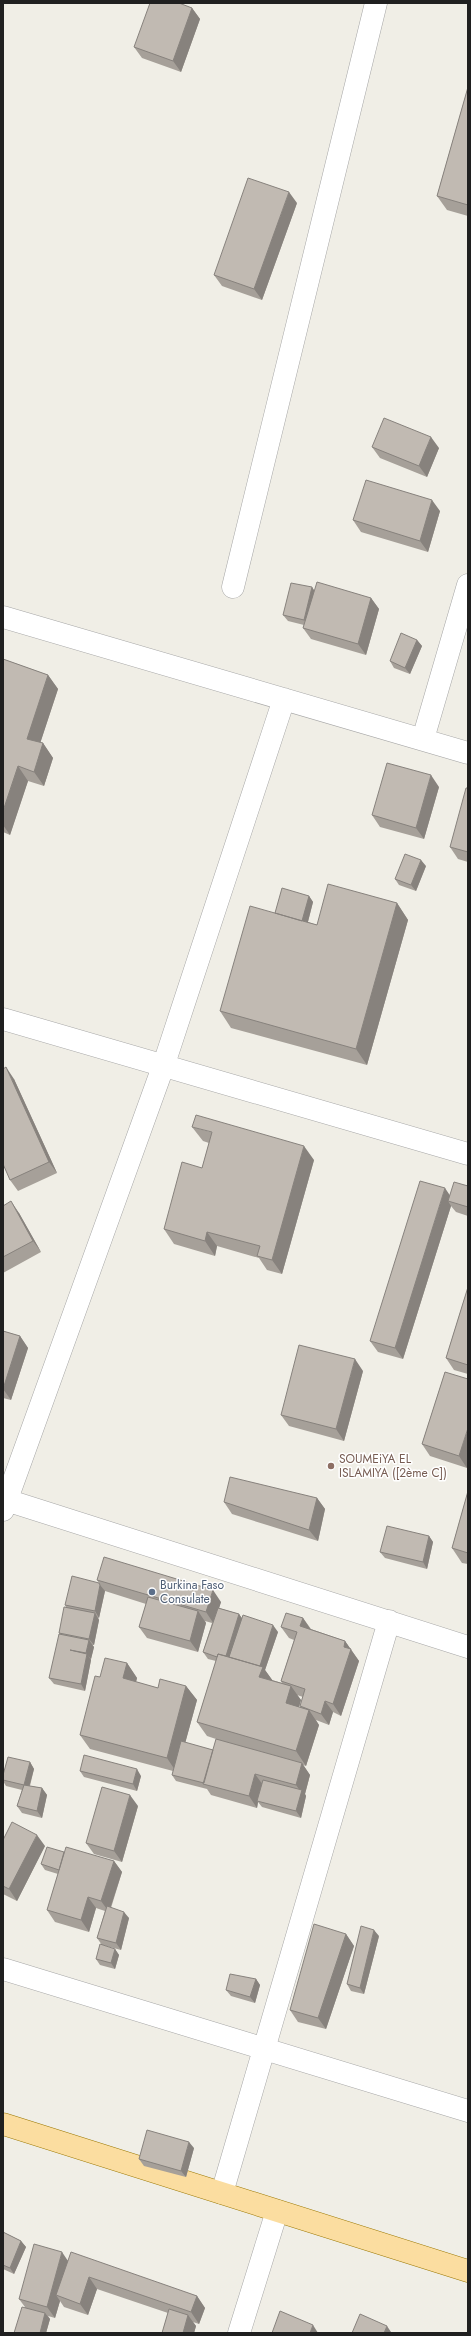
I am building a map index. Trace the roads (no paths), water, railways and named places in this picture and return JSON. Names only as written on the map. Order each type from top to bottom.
[{"type":"main road","points":[[3,2124],[468,2271]]},
{"type":"street","points":[[233,587],[376,3]]},
{"type":"street","points":[[423,739],[468,585]]},
{"type":"street","points":[[3,617],[468,753]]},
{"type":"street","points":[[284,699],[164,1064],[5,1505],[389,1621],[468,1647]]},
{"type":"street","points":[[3,1019],[164,1064],[468,1154]]},
{"type":"street","points":[[222,2193],[389,1621]]},
{"type":"street","points":[[3,1969],[468,2111]]},
{"type":"street","points":[[239,2333],[277,2211]]},
{"type":"place","name":"SOUMEiYA EL ISLAMIYA ([2ème C])","points":[[331,1466]]},
{"type":"place","name":"Burkina Faso Consulate","points":[[152,1592]]}]
